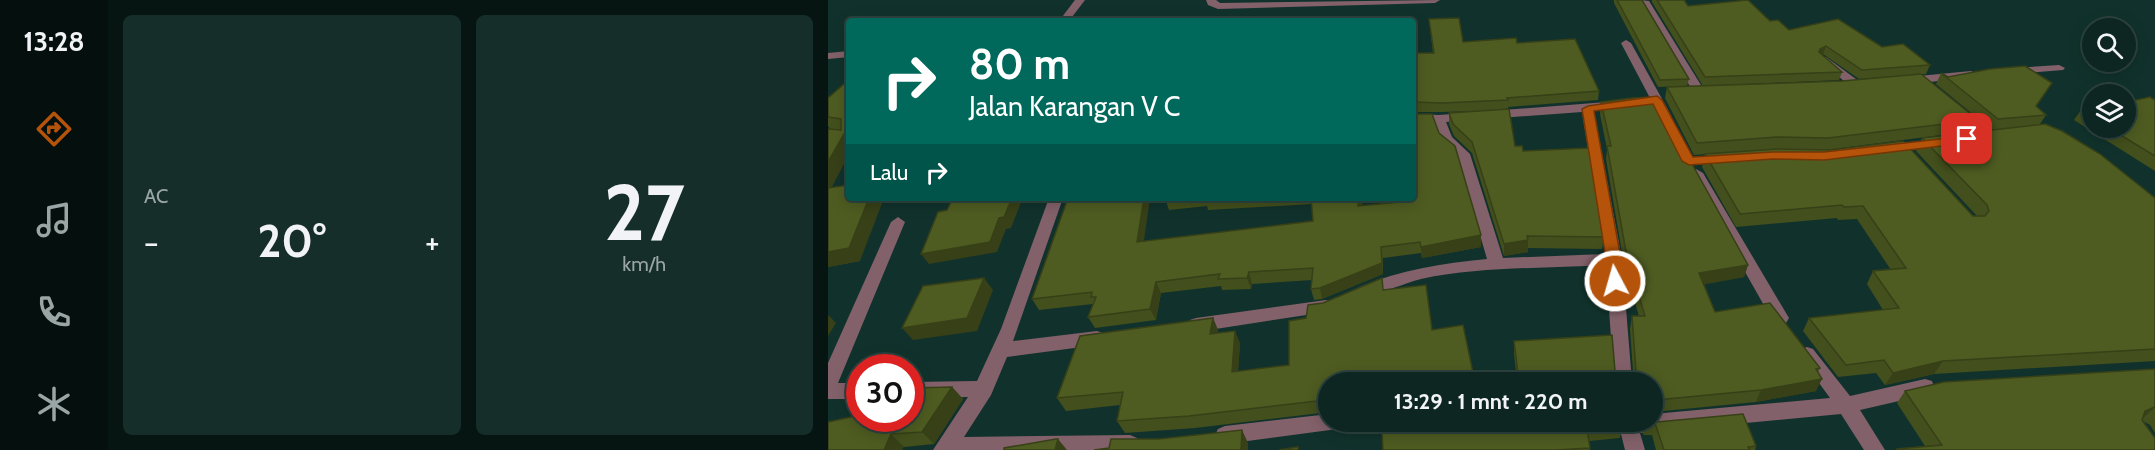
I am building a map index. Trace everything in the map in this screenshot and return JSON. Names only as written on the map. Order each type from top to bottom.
[{"type":"street","points":[[1066,18],[1080,0]]},
{"type":"street","points":[[1211,0],[1218,6],[1435,0]]},
{"type":"street","points":[[1644,1],[1697,90]]},
{"type":"street","points":[[1626,44],[1651,98],[1673,130]]},
{"type":"street","points":[[828,56],[846,54]]},
{"type":"street","points":[[1824,59],[1862,84],[1838,86]]},
{"type":"street","points":[[1899,82],[2059,68]]},
{"type":"street","points":[[1920,80],[1937,94]]},
{"type":"street","points":[[1416,118],[1439,119],[1588,109],[1651,98]]},
{"type":"street","points":[[1880,150],[1994,136],[1954,108]]},
{"type":"street","points":[[1588,109],[1614,259],[1622,372]]},
{"type":"street","points":[[1439,119],[1446,139],[1463,154],[1497,266]]},
{"type":"street","points":[[1902,148],[1917,165]]},
{"type":"street","points":[[1731,158],[1686,156],[1772,307],[1846,405],[1875,450]]},
{"type":"street","points":[[945,448],[984,389],[1002,350],[1055,201]]},
{"type":"street","points":[[828,384],[898,222]]},
{"type":"street","points":[[1176,328],[1325,307],[1389,280],[1431,271],[1614,259]]},
{"type":"street","points":[[1002,350],[1118,335]]},
{"type":"street","points":[[1663,420],[1846,405],[1944,384]]},
{"type":"street","points":[[924,390],[984,389]]},
{"type":"street","points":[[828,391],[846,391]]},
{"type":"street","points":[[1206,437],[1318,424]]},
{"type":"street","points":[[1630,432],[1635,450]]},
{"type":"street","points":[[945,448],[1078,448],[1148,442]]},
{"type":"building","points":[[1617,0],[1642,0],[1689,79],[1660,80]]},
{"type":"building","points":[[1657,0],[1684,0],[1688,6],[1748,0],[1770,21],[1778,20],[1789,30],[1838,19],[1882,47],[1903,44],[1930,65],[1862,70],[1826,46],[1819,52],[1842,72],[1705,77]]},
{"type":"building","points":[[1459,18],[1463,42],[1516,38],[1517,43],[1575,39],[1599,91],[1507,98],[1508,100],[1416,102],[1416,53],[1434,53],[1429,19]]},
{"type":"building","points":[[2025,66],[2052,83],[2036,106],[2046,115],[1998,119],[1941,73],[1948,77],[1990,69]]},
{"type":"building","points":[[1921,74],[1978,120],[1828,138],[1777,137],[1697,143],[1667,87],[1842,81]]},
{"type":"building","points":[[846,83],[846,130],[828,162],[828,129],[841,130],[841,119],[828,117],[828,98]]},
{"type":"building","points":[[1655,97],[1748,265],[1699,273],[1715,312],[1770,303],[1820,368],[1816,369],[1822,379],[1761,390],[1663,399],[1663,372],[1518,372],[1514,341],[1612,335],[1615,371],[1636,371],[1632,316],[1645,316],[1627,257],[1607,146],[1611,146],[1601,102]]},
{"type":"building","points":[[2150,97],[2155,100],[2155,156],[2125,138],[2136,138],[2136,100]]},
{"type":"building","points":[[1509,109],[1515,146],[1522,146],[1523,151],[1589,148],[1604,237],[1527,236],[1528,240],[1504,244],[1472,142],[1453,124],[1449,113]]},
{"type":"building","points":[[1416,114],[1432,114],[1439,133],[1455,146],[1481,235],[1421,247],[1420,242],[1381,247],[1382,263],[1320,288],[1311,289],[1313,268],[1249,272],[1247,278],[1218,279],[1220,274],[1156,282],[1150,309],[1088,317],[1096,297],[1091,297],[1092,292],[1032,299],[1067,201],[1144,201],[1137,242],[1313,221],[1311,201],[1359,201],[1358,206],[1416,201]]},
{"type":"building","points":[[2045,124],[2062,131],[2100,154],[2155,198],[2155,349],[1943,361],[1893,373],[1884,360],[1846,365],[1809,318],[1899,308],[1873,271],[1906,268],[1863,206],[1844,207],[1842,205],[1740,214],[1705,154],[1777,149],[1829,150],[1903,141],[1973,216],[1985,216],[1989,211],[1987,205],[1922,138]]},
{"type":"building","points":[[846,185],[846,201],[868,201],[849,248],[828,252],[828,188]]},
{"type":"building","points":[[952,201],[1011,201],[1004,217],[999,218],[990,242],[921,254],[938,212],[947,210]]},
{"type":"building","points":[[984,278],[967,318],[902,328],[923,286]]},
{"type":"building","points":[[1382,278],[1383,290],[1426,285],[1432,330],[1463,325],[1473,372],[1318,372],[1318,401],[1189,416],[1117,421],[1123,392],[1057,398],[1080,336],[1213,318],[1210,334],[1235,331],[1232,372],[1289,365],[1289,321],[1306,318],[1308,305],[1323,303]]},
{"type":"building","points":[[2155,369],[2155,407],[2145,411],[2142,420],[2155,438],[2155,450],[1897,450],[1942,445],[1905,391],[1944,382]]},
{"type":"building","points":[[952,387],[924,429],[924,388]]},
{"type":"building","points":[[1743,414],[1756,446],[1748,447],[1750,450],[1664,450],[1658,432],[1663,432],[1663,421]]},
{"type":"building","points":[[846,418],[846,432],[922,432],[891,434],[884,450],[828,450],[828,422]]},
{"type":"building","points":[[1242,430],[1241,450],[1094,450],[1109,448],[1111,439],[1159,439]]},
{"type":"building","points":[[1587,432],[1590,448],[1383,450],[1382,433]]},
{"type":"building","points":[[1058,439],[1055,450],[1004,450],[1004,448]]},
{"type":"building","points":[[1298,447],[1298,450],[1279,450]]},
{"type":"route","points":[[1615,281],[1614,259],[1588,109],[1657,100],[1689,161],[1773,155],[1824,156],[1967,139]]}]
